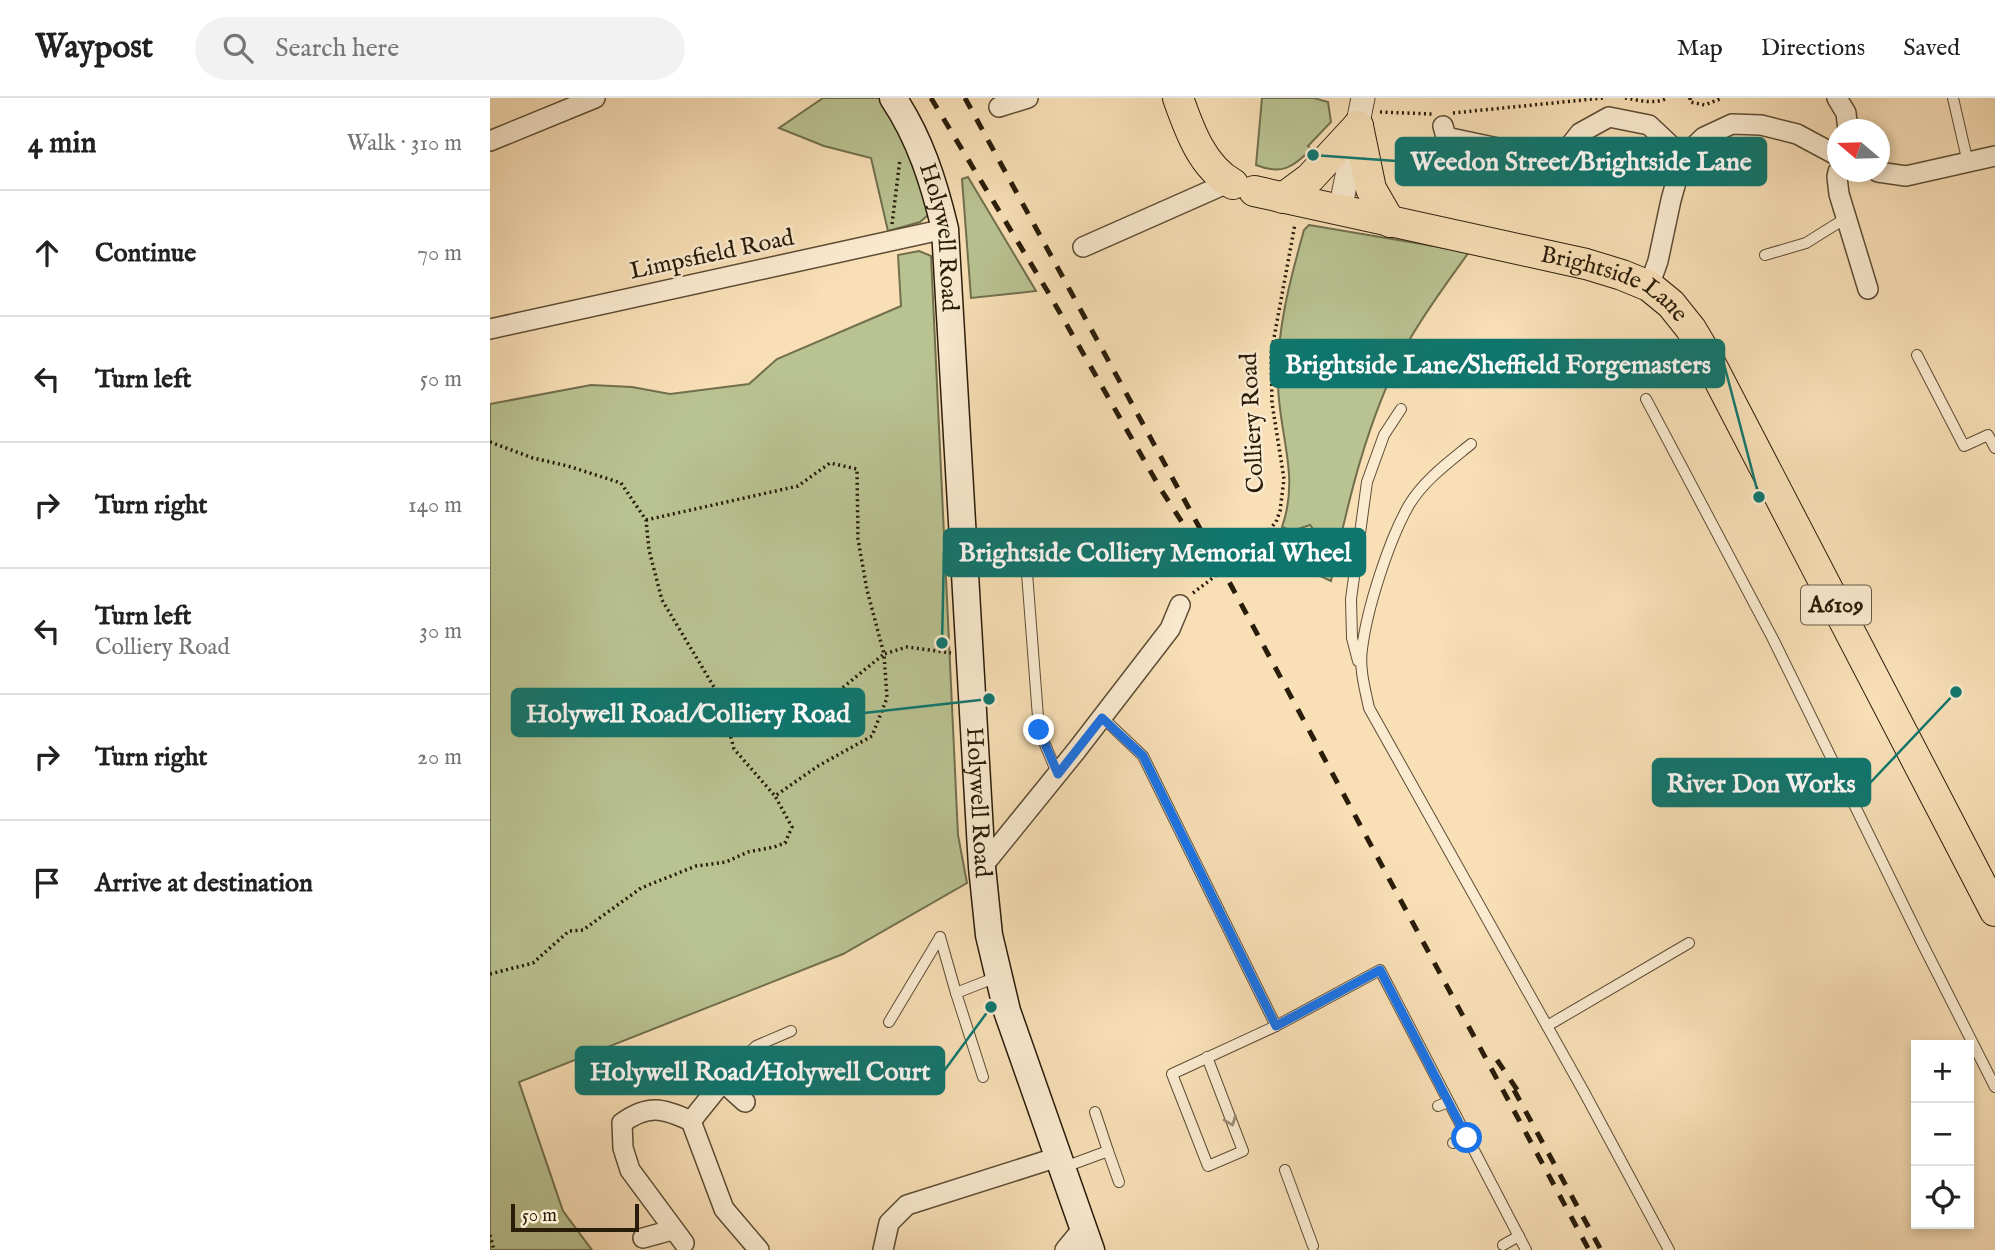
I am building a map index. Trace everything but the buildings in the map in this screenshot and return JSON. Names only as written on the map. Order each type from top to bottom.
[{"type":"main road","name":"Holywell Road","points":[[893,98],[915,136],[936,194],[945,229],[982,867],[989,935],[1007,1011],[1087,1239]]},
{"type":"main road","points":[[1178,98],[1191,132],[1205,157],[1222,178],[1239,186]]},
{"type":"main road","points":[[1292,200],[1364,111]]},
{"type":"main road","points":[[1364,111],[1371,189],[1390,222]]},
{"type":"main road","name":"A6109","points":[[1239,186],[1340,210]]},
{"type":"main road","name":"Brightside Lane","points":[[1340,210],[1586,264],[1649,286],[1671,304],[1697,338],[1995,911]]},
{"type":"street","points":[[490,141],[595,98]]},
{"type":"street","points":[[999,107],[1028,98]]},
{"type":"street","points":[[1837,98],[1847,119]]},
{"type":"street","points":[[1340,210],[1364,111]]},
{"type":"street","points":[[1443,126],[1446,137],[1536,156],[1561,157],[1580,133],[1609,117],[1650,125],[1683,157]]},
{"type":"street","points":[[1649,286],[1658,261],[1683,157],[1704,137],[1732,124],[1760,125],[1797,134],[1827,150]]},
{"type":"street","points":[[1890,174],[1906,176],[1995,156]]},
{"type":"street","points":[[1838,182],[1868,289]]},
{"type":"street","points":[[1083,247],[1239,186]]},
{"type":"street","name":"Limpsfield Road","points":[[490,329],[945,229]]},
{"type":"street","points":[[982,867],[1170,629],[1180,606]]},
{"type":"street","points":[[691,1121],[736,1065]]},
{"type":"street","points":[[723,1083],[746,1102]]},
{"type":"street","points":[[643,1237],[678,1236],[629,1170],[623,1148],[622,1124],[638,1111],[667,1110],[691,1121],[724,1209],[759,1250]]},
{"type":"street","points":[[883,1250],[889,1223],[907,1205],[1060,1163]]},
{"type":"street","points":[[1065,1250],[1087,1239]]},
{"type":"lane","points":[[1953,98],[1968,163]]},
{"type":"lane","points":[[1765,255],[1806,243],[1846,218]]},
{"type":"lane","points":[[1917,355],[1964,446],[1989,435],[1995,448]]},
{"type":"lane","points":[[1646,399],[1773,639],[1920,941],[1995,1087]]},
{"type":"lane","points":[[1401,409],[1384,435],[1367,482],[1351,598],[1350,623],[1369,708],[1669,1250]]},
{"type":"lane","points":[[1362,675],[1361,650],[1374,596],[1410,504],[1434,474],[1471,444]]},
{"type":"lane","points":[[1024,534],[1039,730],[1058,774]]},
{"type":"lane","points":[[1102,718],[1143,756],[1276,1026]]},
{"type":"lane","points":[[889,1022],[940,937],[983,1077]]},
{"type":"lane","points":[[1547,1026],[1689,943]]},
{"type":"lane","points":[[1207,1057],[1243,1151],[1208,1166],[1172,1074],[1207,1057],[1276,1026],[1380,970],[1443,1104],[1467,1138],[1526,1250]]},
{"type":"lane","points":[[956,993],[998,976]]},
{"type":"lane","points":[[736,1065],[756,1046],[790,1031]]},
{"type":"lane","points":[[1095,1112],[1119,1182]]},
{"type":"lane","points":[[1453,1143],[1467,1138]]},
{"type":"lane","points":[[1060,1163],[1108,1151]]},
{"type":"lane","points":[[1285,1170],[1313,1246]]},
{"type":"lane","points":[[1503,1245],[1519,1236]]},
{"type":"path","points":[[1364,111],[1441,115],[1603,98]]},
{"type":"path","points":[[1625,98],[1661,102],[1667,98]]},
{"type":"path","points":[[1690,98],[1690,102],[1706,105],[1721,98]]},
{"type":"path","points":[[887,242],[894,218],[900,157]]},
{"type":"path","name":"Colliery Road","points":[[1180,606],[1185,599],[1256,545],[1276,522],[1280,511],[1284,479],[1272,403],[1271,354],[1292,200]]},
{"type":"path","points":[[490,442],[533,458],[621,483],[646,520],[649,550],[662,600],[720,697],[734,749],[775,796],[792,827],[785,843],[748,852],[726,862],[696,866],[641,888],[583,930],[569,931],[533,963],[490,974]]},
{"type":"path","points":[[646,520],[798,486],[830,463],[857,469],[858,539],[867,590],[884,654],[887,698],[872,736],[818,766],[775,796]]},
{"type":"path","points":[[720,697],[803,720],[884,654],[907,647],[970,655]]},
{"type":"path","points":[[490,1235],[494,1250]]},
{"type":"green space","points":[[823,98],[882,98],[930,199],[928,215],[920,222],[888,231],[871,158],[824,146],[779,128]]},
{"type":"green space","points":[[1262,98],[1314,98],[1328,102],[1331,122],[1308,146],[1311,149],[1286,168],[1273,169],[1256,165]]},
{"type":"green space","points":[[968,177],[1036,291],[971,298],[962,179]]},
{"type":"green space","points":[[1309,225],[1469,252],[1413,334],[1380,402],[1360,461],[1331,581],[1318,575],[1316,533],[1310,525],[1292,531],[1282,527],[1287,508],[1289,473],[1279,403],[1279,345],[1294,268],[1304,230]]},
{"type":"green space","points":[[919,251],[931,256],[958,835],[967,883],[843,954],[519,1082],[563,1211],[592,1250],[490,1250],[490,404],[591,385],[632,387],[670,394],[749,384],[777,359],[901,306],[898,255]]},
{"type":"railway","points":[[931,98],[1048,292],[1160,488],[1207,561]]},
{"type":"railway","points":[[965,98],[1589,1250]]},
{"type":"railway","points":[[1497,1060],[1522,1097]]},
{"type":"railway","points":[[1514,1090],[1601,1250]]},
{"type":"place","name":"Weedon Street/Brightside Lane","points":[[1313,155]]},
{"type":"place","name":"Brightside Lane/Sheffield Forgemasters","points":[[1759,497]]},
{"type":"place","name":"Brightside Colliery Memorial Wheel","points":[[942,643]]},
{"type":"place","name":"River Don Works","points":[[1956,692]]},
{"type":"place","name":"Holywell Road/Colliery Road","points":[[989,699]]},
{"type":"place","name":"Holywell Road/Holywell Court","points":[[991,1007]]},
{"type":"route","points":[[1039,730],[1058,774],[1102,718],[1143,756],[1276,1026],[1380,970],[1467,1138]]}]
